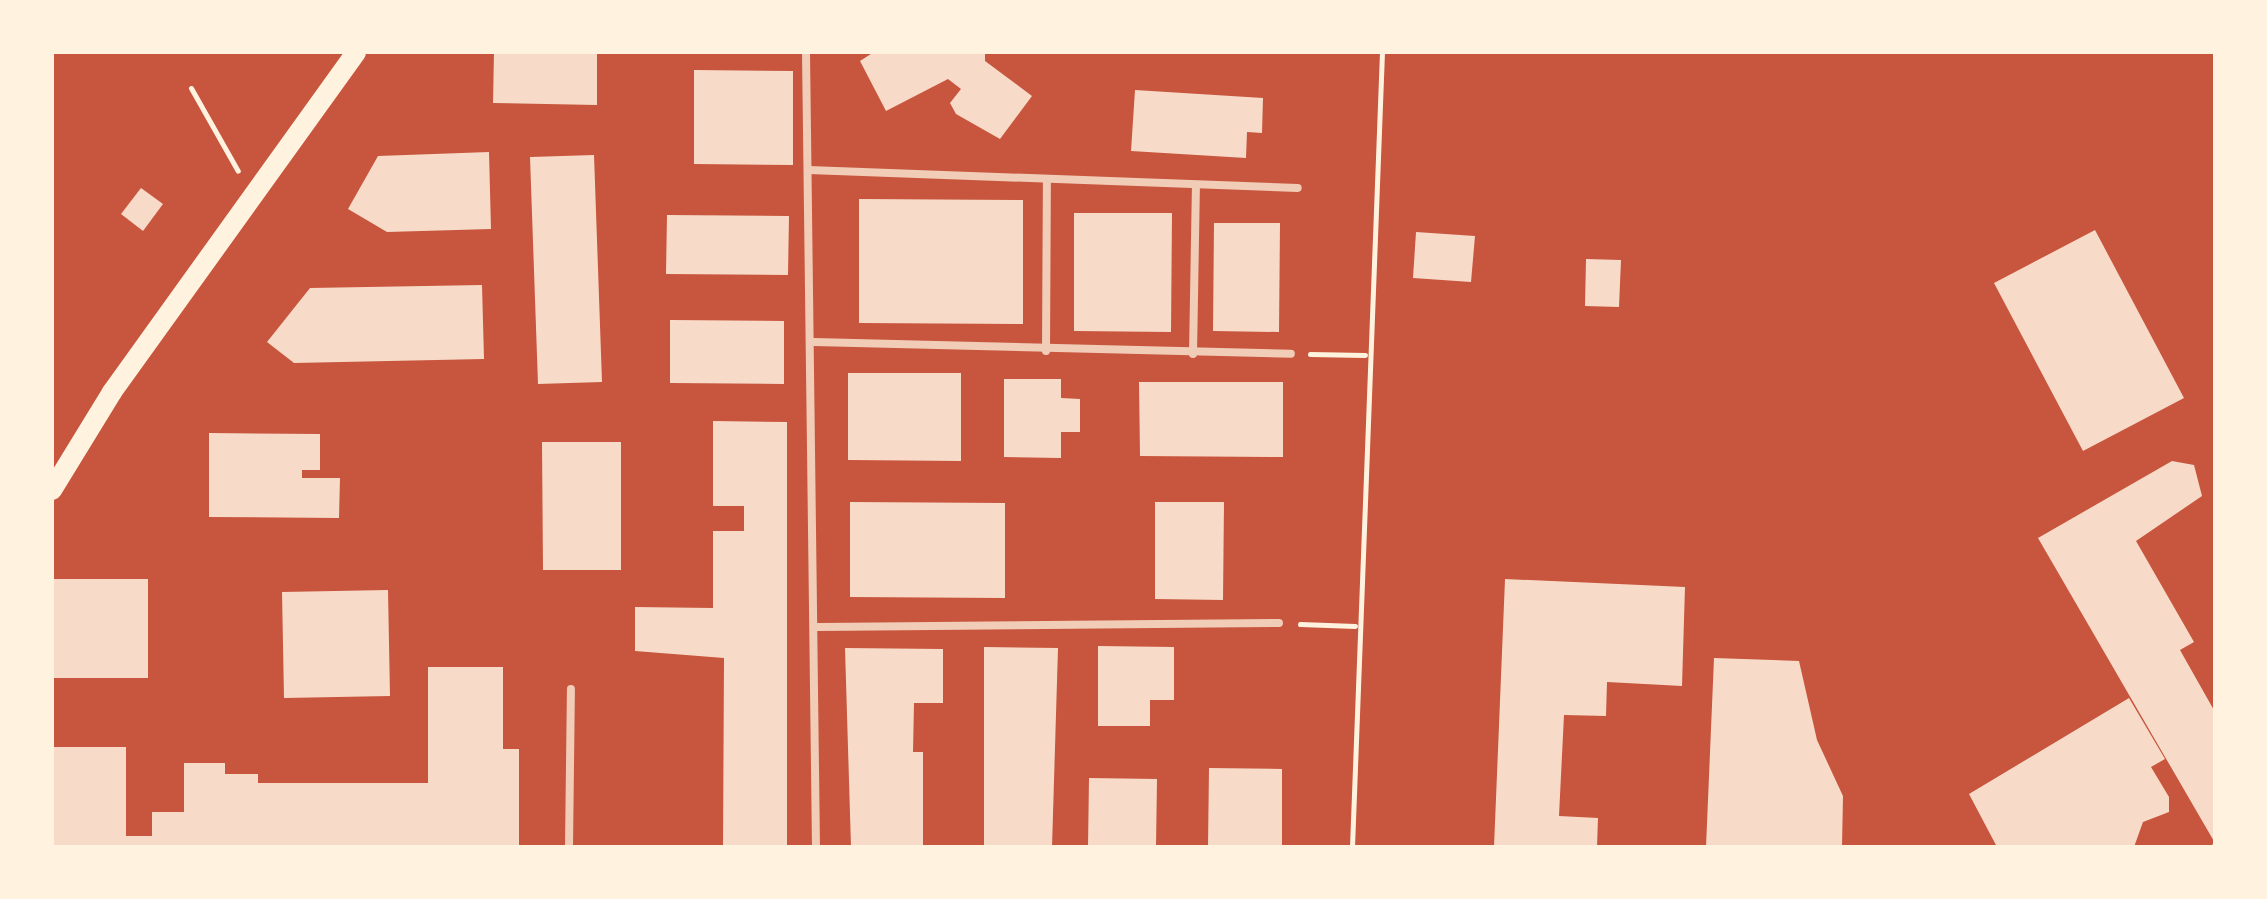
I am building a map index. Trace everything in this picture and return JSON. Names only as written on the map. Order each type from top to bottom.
[{"type":"main road","points":[[52,490],[252,196],[356,52]]},
{"type":"street","points":[[806,52],[818,627],[816,847]]},
{"type":"street","points":[[809,170],[1298,188]]},
{"type":"street","points":[[1046,351],[1047,179]]},
{"type":"street","points":[[1193,354],[1196,185]]},
{"type":"street","points":[[814,342],[1046,351],[1291,354]]},
{"type":"street","points":[[818,627],[1279,623]]},
{"type":"street","points":[[569,847],[571,689]]},
{"type":"path","points":[[1352,847],[1355,626],[1365,355],[1382,52]]},
{"type":"path","points":[[191,88],[252,196]]},
{"type":"path","points":[[1291,354],[1365,355]]},
{"type":"path","points":[[1279,623],[1355,626]]},
{"type":"building","points":[[494,52],[597,52],[597,105],[493,103]]},
{"type":"building","points":[[874,52],[985,52],[985,61],[1032,96],[1000,139],[956,114],[950,103],[961,89],[948,79],[886,111],[860,61]]},
{"type":"building","points":[[694,70],[793,71],[793,165],[694,164]]},
{"type":"building","points":[[1135,90],[1263,98],[1262,133],[1247,132],[1246,158],[1131,151]]},
{"type":"building","points":[[489,152],[491,229],[387,232],[348,209],[378,156]]},
{"type":"building","points":[[594,155],[602,382],[538,384],[530,157]]},
{"type":"building","points":[[141,188],[163,204],[143,231],[121,214]]},
{"type":"building","points":[[859,199],[1023,200],[1023,324],[859,323]]},
{"type":"building","points":[[1074,213],[1172,213],[1171,332],[1074,331]]},
{"type":"building","points":[[667,215],[789,216],[788,275],[666,274]]},
{"type":"building","points":[[1214,223],[1280,223],[1279,332],[1213,331]]},
{"type":"building","points":[[2095,230],[2184,398],[2083,451],[1994,283]]},
{"type":"building","points":[[1416,232],[1475,236],[1471,282],[1413,278]]},
{"type":"building","points":[[1586,259],[1621,260],[1619,307],[1585,306]]},
{"type":"building","points":[[482,285],[484,359],[294,363],[267,342],[310,288]]},
{"type":"building","points":[[670,320],[784,321],[784,384],[670,383]]},
{"type":"building","points":[[848,373],[961,373],[961,461],[848,460]]},
{"type":"building","points":[[1004,379],[1061,379],[1061,398],[1080,399],[1080,432],[1061,432],[1061,458],[1004,457]]},
{"type":"building","points":[[1139,382],[1283,382],[1283,457],[1140,456]]},
{"type":"building","points":[[713,421],[787,422],[787,847],[723,847],[724,658],[635,651],[635,607],[713,608],[713,531],[744,531],[744,506],[713,506]]},
{"type":"building","points":[[209,433],[320,434],[320,470],[302,470],[302,478],[340,478],[339,518],[209,517]]},
{"type":"building","points":[[542,442],[621,442],[621,570],[543,570]]},
{"type":"building","points":[[2172,461],[2194,465],[2202,496],[2136,541],[2194,642],[2180,650],[2215,712],[2215,843],[2038,538]]},
{"type":"building","points":[[850,502],[1005,503],[1005,598],[850,597]]},
{"type":"building","points":[[1155,502],[1224,502],[1223,600],[1155,599]]},
{"type":"building","points":[[54,579],[148,579],[148,678],[54,678]]},
{"type":"building","points":[[1505,579],[1685,587],[1682,686],[1607,682],[1606,716],[1564,715],[1559,816],[1598,818],[1597,847],[1494,847]]},
{"type":"building","points":[[388,590],[390,696],[284,698],[282,592]]},
{"type":"building","points":[[1098,646],[1174,647],[1174,700],[1150,700],[1150,726],[1098,726]]},
{"type":"building","points":[[984,647],[1058,648],[1052,847],[984,847]]},
{"type":"building","points":[[845,648],[943,649],[943,703],[914,703],[913,752],[923,752],[923,847],[851,847]]},
{"type":"building","points":[[1714,658],[1799,661],[1817,740],[1843,796],[1842,847],[1706,847]]},
{"type":"building","points":[[428,667],[503,667],[503,749],[519,749],[519,847],[54,847],[54,747],[126,747],[126,836],[152,836],[152,812],[184,812],[184,763],[225,763],[225,774],[258,774],[258,783],[428,783]]},
{"type":"building","points":[[2129,698],[2165,759],[2151,767],[2169,797],[2169,812],[2143,822],[2134,847],[1997,847],[1969,794]]},
{"type":"building","points":[[1209,768],[1282,769],[1282,847],[1208,847]]},
{"type":"building","points":[[1089,778],[1157,779],[1156,847],[1088,847]]}]
